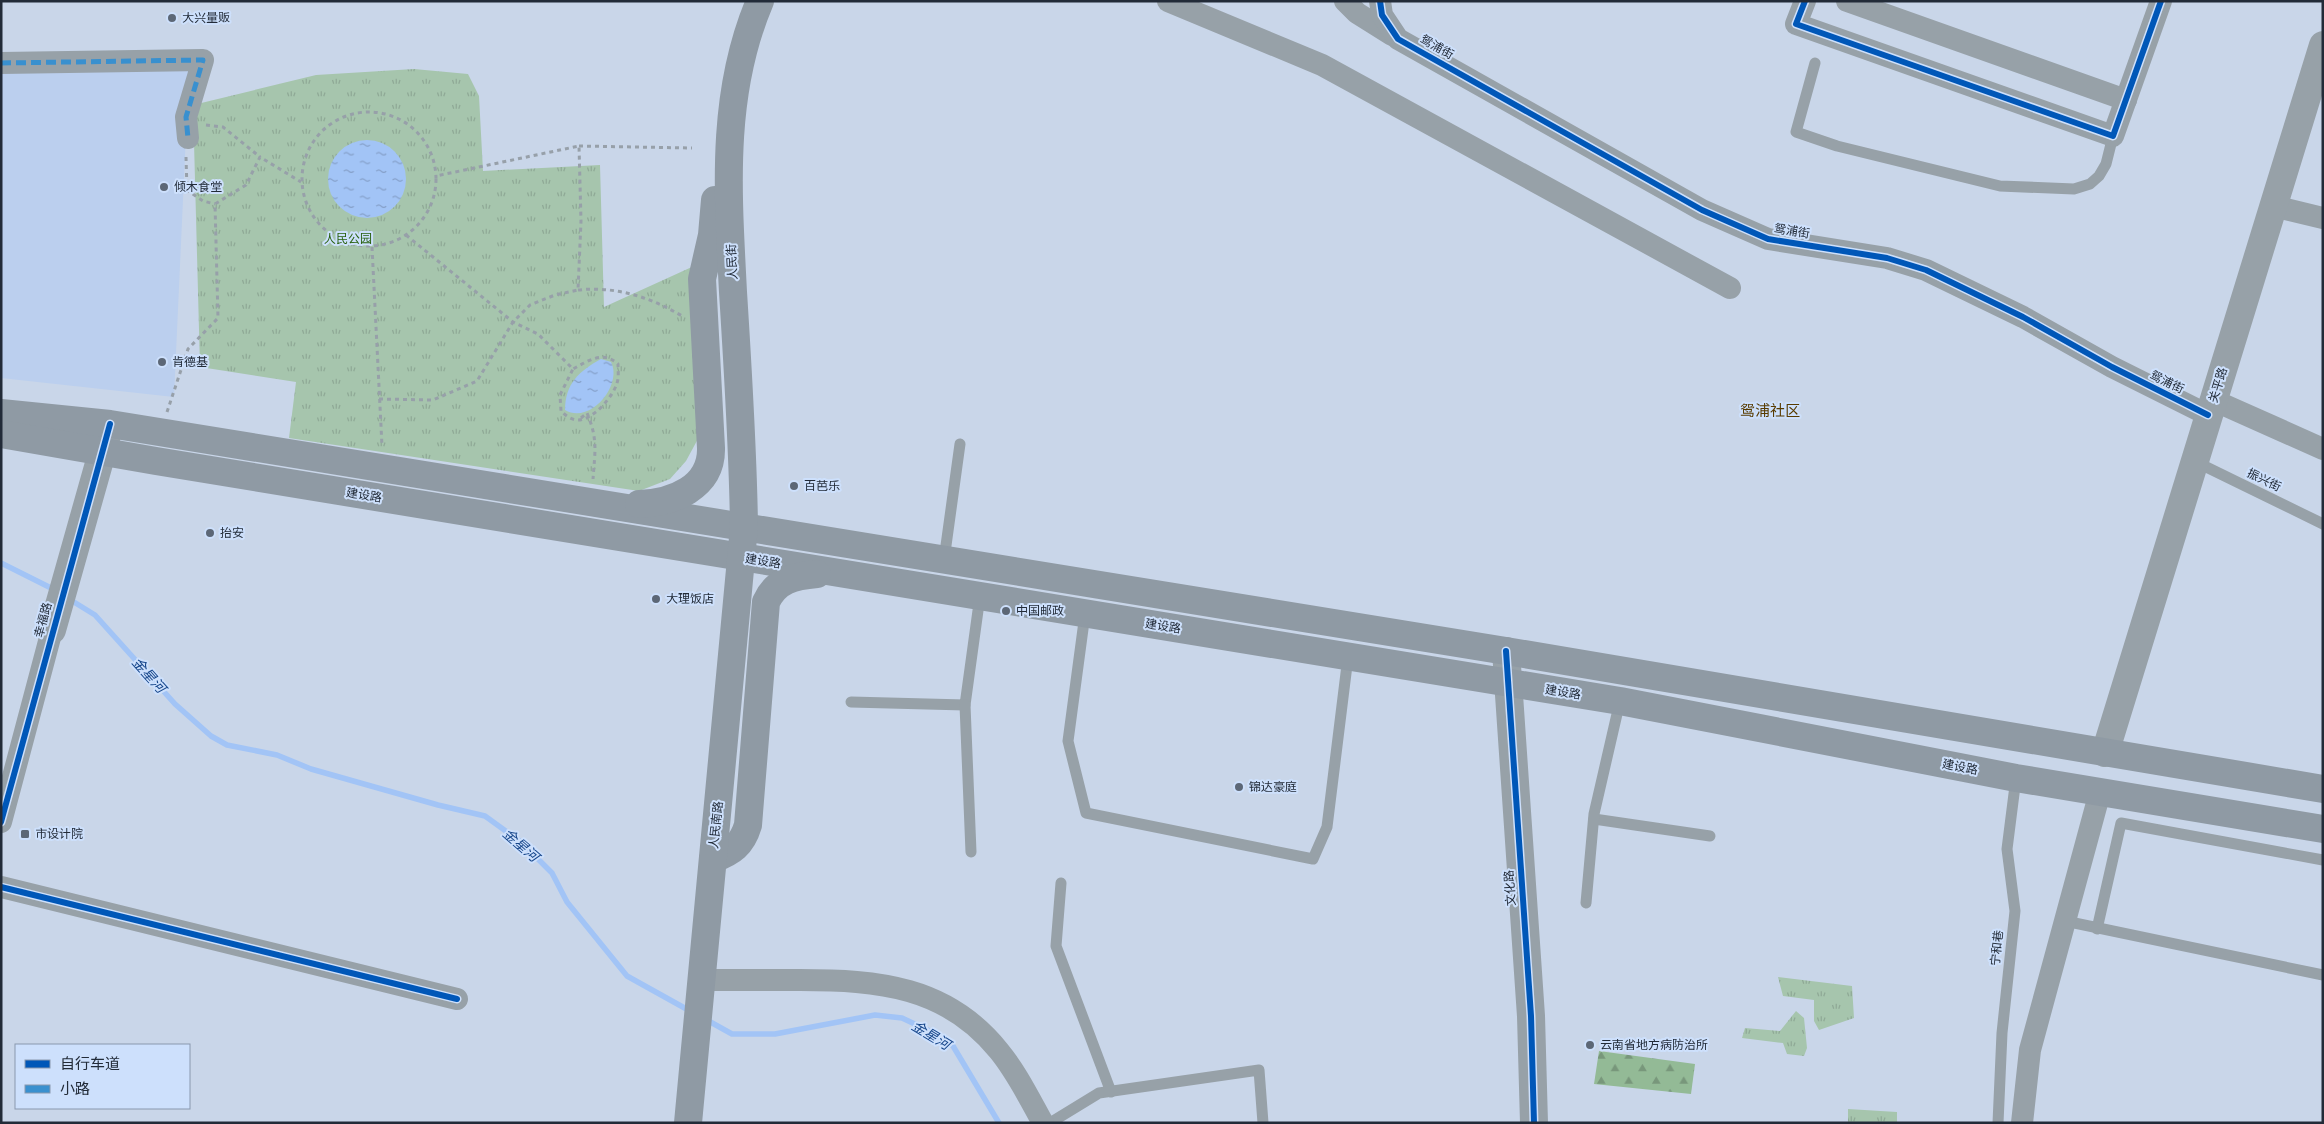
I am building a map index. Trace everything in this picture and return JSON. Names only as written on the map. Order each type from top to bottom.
[{"type":"main road","name":"人民街","points":[[744,527],[743,468],[729,212],[730,123],[739,61],[760,1]]},
{"type":"main road","points":[[598,504],[653,503],[669,500],[693,487],[704,475],[709,464],[711,448],[702,279],[712,235],[721,156],[730,123]]},
{"type":"main road","points":[[1,413],[110,424],[1506,651],[2323,789]]},
{"type":"main road","name":"建设路","points":[[1,434],[743,558],[1620,701],[2016,778],[2323,829]]},
{"type":"main road","name":"人民南路","points":[[688,1123],[743,558],[744,527]]},
{"type":"main road","points":[[713,859],[735,848],[742,841],[748,825],[764,612],[767,599],[775,587],[790,578],[835,572]]},
{"type":"main road","points":[[2100,792],[2105,753]]},
{"type":"street","points":[[1168,1],[1322,65],[1730,288]]},
{"type":"street","points":[[1345,1],[1357,13],[1398,39]]},
{"type":"street","name":"鸳浦街","points":[[1380,1],[1382,14],[1398,39],[1702,210],[1768,239],[1887,258],[1926,270],[2023,317],[2112,367],[2210,408],[2323,449]]},
{"type":"street","points":[[1804,1],[1796,24],[2113,136],[2161,1]]},
{"type":"street","points":[[1847,1],[2126,100]]},
{"type":"street","name":"关平路","points":[[2105,753],[2323,45]]},
{"type":"street","points":[[1,63],[202,60],[186,117],[188,138]]},
{"type":"street","points":[[2273,206],[2323,218]]},
{"type":"street","name":"幸福路","points":[[1,822],[52,630],[104,452],[110,424]]},
{"type":"street","name":"文化路","points":[[1506,651],[1506,682],[1531,1016],[1534,1123]]},
{"type":"street","points":[[2022,1123],[2030,1050],[2100,792]]},
{"type":"street","points":[[1,887],[457,999]]},
{"type":"street","points":[[700,992],[862,982],[895,987],[932,998],[966,1019],[998,1050],[1018,1078],[1043,1123]]},
{"type":"lane","points":[[1815,63],[1796,132],[1837,146],[1981,182],[2000,186],[2074,188],[2090,184],[2099,176],[2106,164],[2113,136]]},
{"type":"lane","points":[[944,560],[960,444]]},
{"type":"lane","name":"振兴街","points":[[2194,461],[2323,524]]},
{"type":"lane","points":[[970,852],[965,705],[980,596]]},
{"type":"lane","points":[[1085,614],[1068,741],[1086,813],[1313,859],[1327,826],[1348,657]]},
{"type":"lane","points":[[1586,903],[1594,819],[1620,701]]},
{"type":"lane","points":[[851,702],[965,705]]},
{"type":"lane","name":"宁和巷","points":[[1998,1123],[2002,1033],[2015,911],[2007,849],[2016,778]]},
{"type":"lane","points":[[1594,819],[1710,836]]},
{"type":"lane","points":[[2097,929],[2121,823],[2323,860]]},
{"type":"lane","points":[[1061,883],[1056,946],[1111,1092]]},
{"type":"lane","points":[[2065,921],[2323,975]]},
{"type":"lane","points":[[1050,1123],[1098,1094],[1259,1070],[1264,1123]]},
{"type":"path","points":[[362,112],[384,114],[404,122],[421,136],[432,155],[436,176],[434,195],[428,212],[416,228],[406,236],[388,244],[372,247],[332,236],[316,221],[305,203],[301,182],[303,162],[309,149],[325,128],[343,117],[362,112]]},
{"type":"path","points":[[260,156],[246,185],[215,204],[203,201],[187,190],[185,164],[188,138],[206,125],[223,126],[260,156],[301,182]]},
{"type":"path","points":[[578,290],[581,220],[579,146]]},
{"type":"path","points":[[436,176],[579,146],[692,148]]},
{"type":"path","points":[[160,433],[188,349],[218,318],[215,204]]},
{"type":"path","points":[[406,236],[513,322],[538,334],[573,369]]},
{"type":"path","points":[[372,247],[383,469]]},
{"type":"path","points":[[380,399],[434,400],[477,382],[513,322],[530,305],[555,295],[578,290],[609,289],[639,295],[690,321]]},
{"type":"path","points":[[600,356],[612,359],[618,364],[618,383],[610,398],[596,412],[578,420],[567,417],[561,411],[560,395],[573,369],[600,356]]},
{"type":"path","points":[[588,416],[596,444],[598,504]]},
{"type":"shaded area","points":[[189,68],[174,397],[1,378],[1,73]]},
{"type":"green space","name":"人民公园","points":[[414,69],[468,74],[479,96],[483,171],[600,165],[604,307],[694,266],[699,437],[686,461],[670,479],[639,491],[289,438],[296,382],[200,367],[193,105],[316,75]]},
{"type":"green space","points":[[1778,977],[1852,986],[1854,1018],[1819,1030],[1814,1021],[1814,1000],[1783,996]]},
{"type":"green space","points":[[1796,1011],[1804,1018],[1807,1048],[1804,1056],[1787,1054],[1783,1043],[1742,1038],[1745,1028],[1780,1031]]},
{"type":"green space","points":[[1599,1051],[1695,1064],[1691,1094],[1594,1084]]},
{"type":"green space","points":[[1848,1109],[1897,1112],[1897,1123],[1848,1123]]},
{"type":"water","points":[[367,140],[382,143],[399,157],[403,164],[406,179],[403,194],[389,211],[382,215],[367,218],[352,215],[335,201],[331,194],[328,179],[331,164],[345,147],[352,143]]},
{"type":"water","points":[[601,359],[611,362],[613,371],[612,381],[602,400],[584,412],[575,413],[565,410],[568,393],[575,379],[586,368]]},
{"type":"waterway","name":"金星河","points":[[1,563],[55,590]]},
{"type":"waterway","name":"金星河","points":[[69,599],[95,615],[175,704],[211,736],[227,745],[277,755],[311,769],[438,805],[485,816],[521,842],[552,873],[567,902],[627,976],[690,1011]]},
{"type":"waterway","name":"金星河","points":[[705,1019],[732,1034],[775,1034],[875,1015],[902,1018],[934,1033],[953,1046],[999,1123]]},
{"type":"marked path","points":[[1,63],[203,60],[186,117],[188,138]]},
{"type":"cycle path","points":[[1380,1],[1382,15],[1398,39],[1702,210],[1768,239],[1887,258],[1926,270],[2023,317],[2112,367],[2208,415]]},
{"type":"cycle path","points":[[1805,1],[1796,24],[2113,136],[2161,1]]},
{"type":"cycle path","points":[[1,822],[110,424]]},
{"type":"cycle path","points":[[1506,651],[1531,1016],[1534,1123]]},
{"type":"cycle path","points":[[1,887],[457,999]]},
{"type":"place","name":"大兴量贩","points":[[172,18]]},
{"type":"place","name":"倾木食堂","points":[[164,187]]},
{"type":"place","name":"肯德基","points":[[162,362]]},
{"type":"place","name":"百芭乐","points":[[794,486]]},
{"type":"place","name":"抬安","points":[[210,533]]},
{"type":"place","name":"大理饭店","points":[[656,599]]},
{"type":"place","name":"中国邮政","points":[[1006,611]]},
{"type":"place","name":"锦达豪庭","points":[[1239,787]]},
{"type":"place","name":"市设计院","points":[[25,834]]},
{"type":"place","name":"云南省地方病防治所","points":[[1590,1045]]},
{"type":"district","name":"鸳浦社区","points":[[1770,411]]}]
